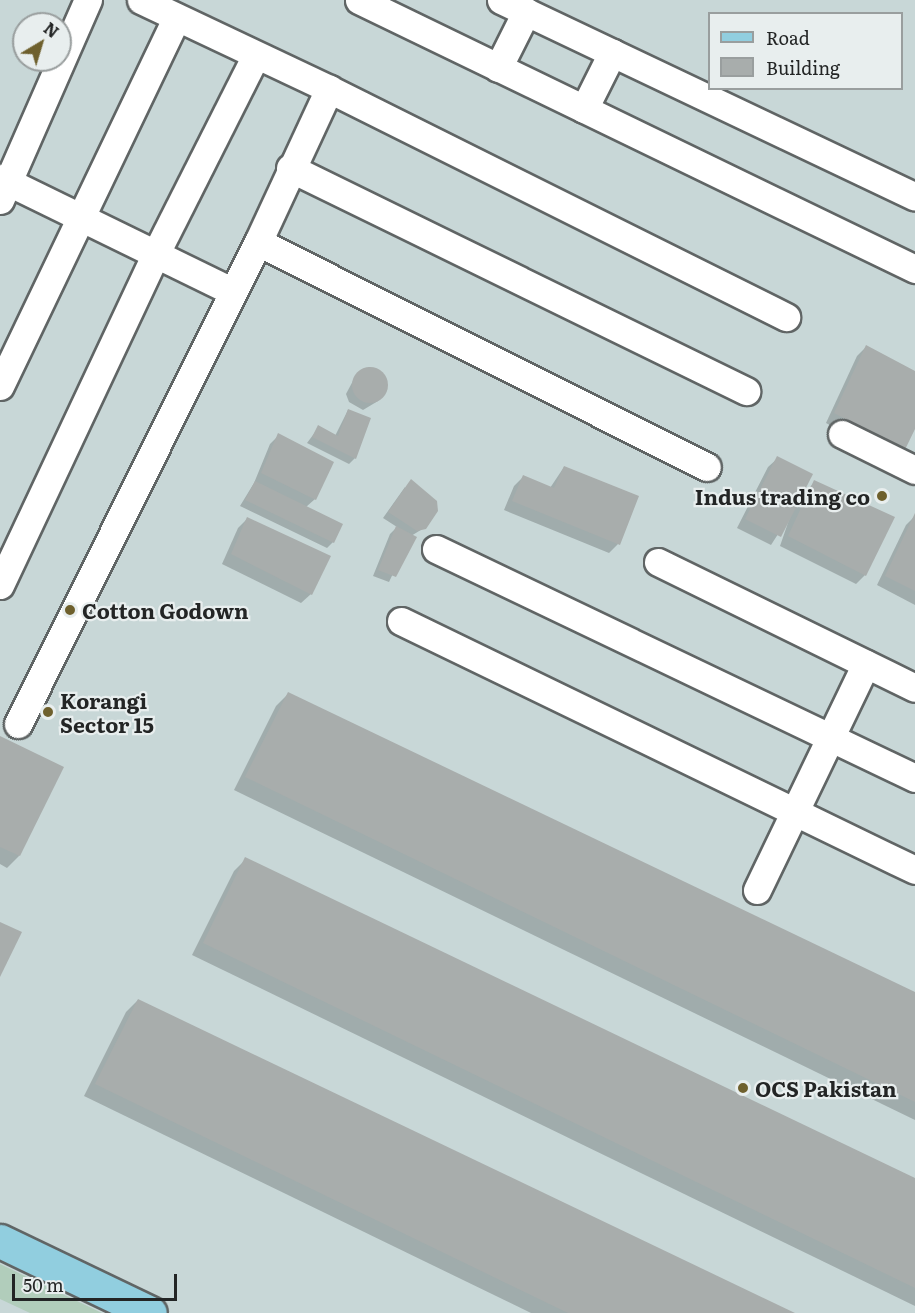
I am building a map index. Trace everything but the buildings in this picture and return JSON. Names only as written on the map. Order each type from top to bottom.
[{"type":"main road","points":[[0,1241],[150,1313]]},
{"type":"street","points":[[88,0],[3,186],[81,216],[157,251],[232,291]]},
{"type":"street","points":[[141,0],[255,57],[329,89],[786,317]]},
{"type":"street","points":[[501,0],[915,197]]},
{"type":"street","points":[[370,2],[498,68],[915,269]]},
{"type":"street","points":[[498,68],[526,12]]},
{"type":"street","points":[[0,386],[176,18]]},
{"type":"street","points":[[584,109],[612,53]]},
{"type":"street","points":[[0,585],[157,251],[255,57]]},
{"type":"street","points":[[18,724],[258,242],[290,168],[329,89]]},
{"type":"street","points":[[290,168],[746,391]]},
{"type":"street","points":[[258,242],[707,467]]},
{"type":"street","points":[[842,434],[915,470]]},
{"type":"street","points":[[436,549],[915,778]]},
{"type":"street","points":[[658,562],[915,688]]},
{"type":"street","points":[[401,621],[915,870]]},
{"type":"street","points":[[756,890],[866,664]]},
{"type":"shaded area","points":[[0,0],[915,0],[915,1313],[0,1313]]},
{"type":"green space","points":[[0,1264],[102,1313],[30,1313],[0,1299]]},
{"type":"place","name":"Indus trading co","points":[[882,496]]},
{"type":"place","name":"Cotton Godown","points":[[70,610]]},
{"type":"place","name":"Korangi Sector 15","points":[[48,712]]},
{"type":"place","name":"OCS Pakistan","points":[[743,1088]]}]
